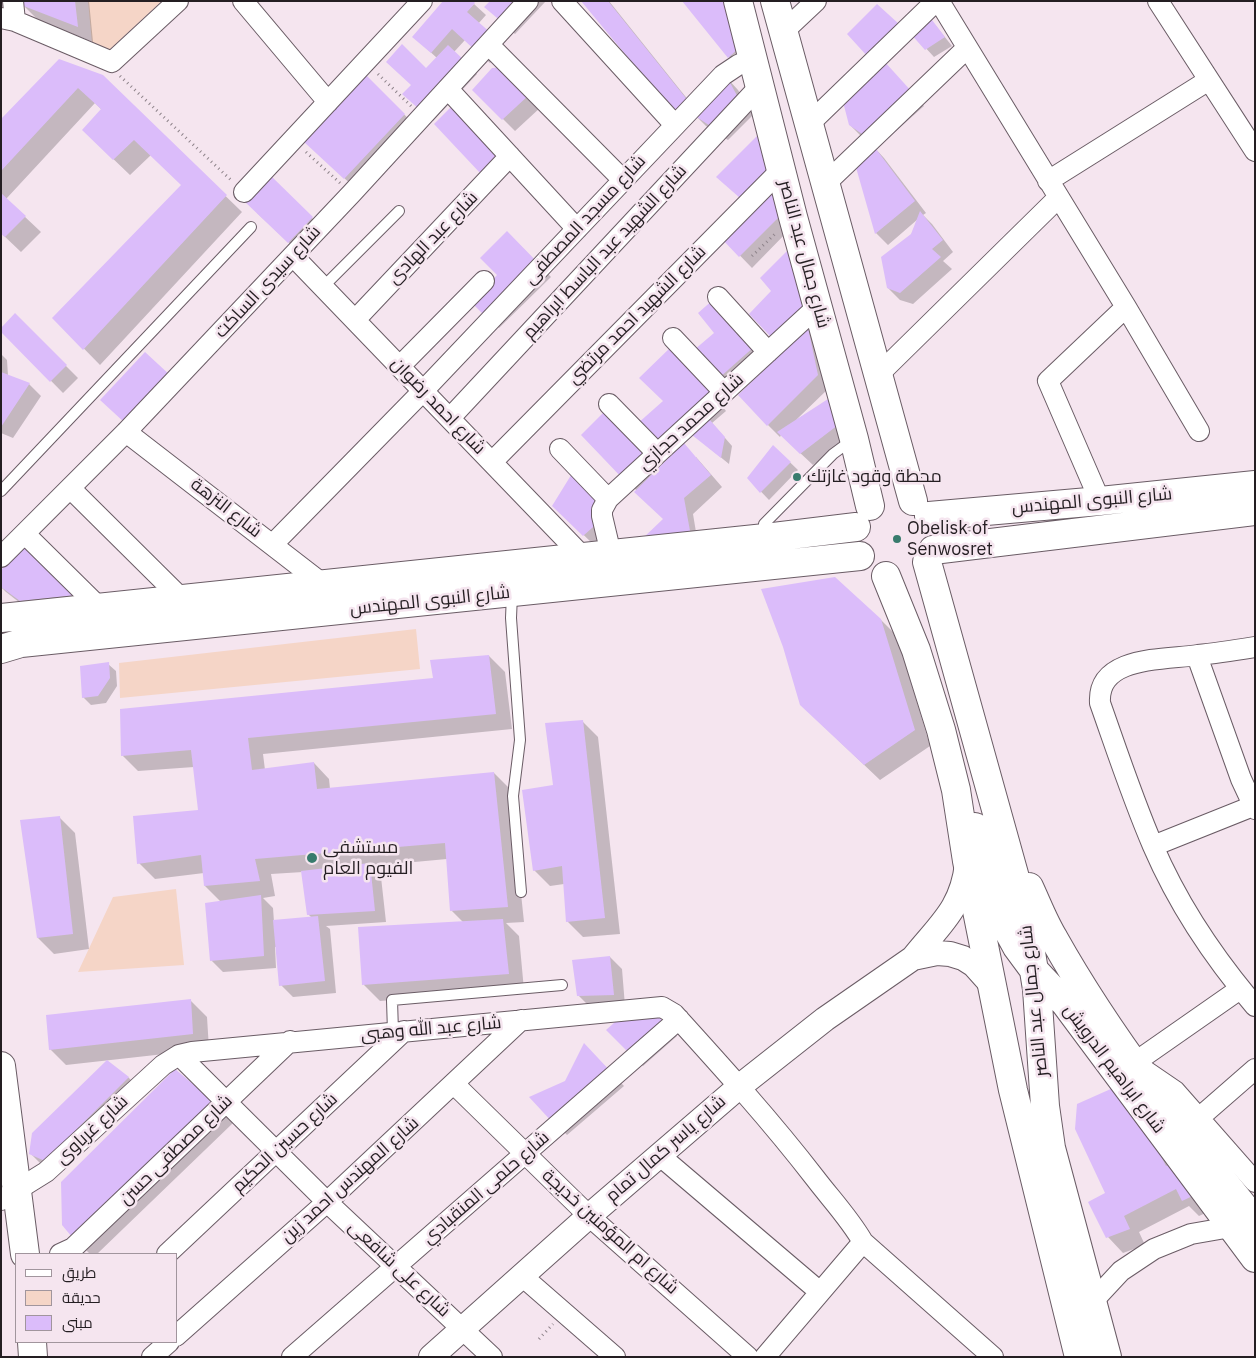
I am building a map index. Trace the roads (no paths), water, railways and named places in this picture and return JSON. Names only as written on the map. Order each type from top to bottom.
[{"type":"main road","name":"شارع جمال عبد الناصر","points":[[738,1],[793,217],[854,439],[863,516]]},
{"type":"main road","points":[[775,1],[878,375],[921,509],[934,533],[930,556],[918,570],[908,575],[897,577],[886,576],[870,569],[860,556],[856,546],[863,516],[880,500],[891,497],[902,498],[921,509]]},
{"type":"main road","name":"شارع النبوى المهندس","points":[[921,509],[1100,501],[1253,501]]},
{"type":"main road","name":"شارع النبوى المهندس","points":[[930,556],[1253,501]]},
{"type":"main road","name":"شارع النبوى المهندس","points":[[1,649],[178,609],[324,585],[765,538],[863,516]]},
{"type":"main road","name":"شارع النبوى المهندس","points":[[178,609],[512,592],[860,556]]},
{"type":"main road","name":"شارع جمال عبد الناصر","points":[[930,556],[970,721],[1024,910],[1034,970],[1045,1106],[1051,1148],[1108,1357]]},
{"type":"main road","points":[[512,592],[513,565]]},
{"type":"main road","name":"شارع جمال عبد الناصر","points":[[886,576],[916,650],[941,730],[956,790],[967,861],[1013,1090],[1080,1357]]},
{"type":"main road","name":"شارع النبوى المهندس","points":[[1,618],[101,609],[141,617]]},
{"type":"main road","points":[[941,730],[946,722],[953,718],[962,717],[970,721]]},
{"type":"main road","name":"شارع ابراهيم الدرويش","points":[[956,790],[972,819],[999,901],[1004,925],[1017,947],[1034,970],[1065,1003],[1243,1224]]},
{"type":"main road","name":"شارع ابراهيم الدرويش","points":[[998,818],[1052,937],[1090,999],[1243,1224],[1255,1258]]},
{"type":"main road","points":[[2,1072],[9,1195],[25,1253]]},
{"type":"main road","points":[[32,1343],[34,1357]]},
{"type":"street","points":[[10,14],[112,62],[178,1]]},
{"type":"street","points":[[243,1],[328,102]]},
{"type":"street","points":[[244,192],[422,1]]},
{"type":"street","name":"شارع سيدى الساكت","points":[[1,556],[126,432],[352,193],[528,1]]},
{"type":"street","points":[[562,1],[675,125]]},
{"type":"street","points":[[783,32],[816,1]]},
{"type":"street","points":[[808,124],[938,1],[1126,307],[1199,431]]},
{"type":"street","points":[[1158,1],[1255,151]]},
{"type":"street","points":[[489,45],[623,180]]},
{"type":"street","points":[[825,184],[967,48]]},
{"type":"street","name":"شارع مسجد المصطفى","points":[[273,544],[423,391],[723,75],[738,65],[754,58]]},
{"type":"street","points":[[878,375],[1053,189],[1209,80]]},
{"type":"street","name":"شارع الشهيد عبد الباسط ابراهيم","points":[[450,418],[760,86]]},
{"type":"street","points":[[448,89],[577,229]]},
{"type":"street","name":"شارع عبد الهادى","points":[[355,320],[510,156]]},
{"type":"street","name":"شارع الشهيد احمد مرتضي","points":[[492,462],[782,169]]},
{"type":"street","name":"شارع احمد رضوان","points":[[293,256],[583,557]]},
{"type":"street","points":[[400,366],[484,281]]},
{"type":"street","points":[[718,297],[768,352]]},
{"type":"street","name":"شارع محمد حجازي","points":[[608,499],[817,307]]},
{"type":"street","points":[[1100,501],[1048,382],[1126,307]]},
{"type":"street","points":[[673,338],[724,392]]},
{"type":"street","points":[[609,404],[657,452]]},
{"type":"street","name":"شارع النزهة","points":[[126,432],[324,585]]},
{"type":"street","points":[[560,449],[608,499],[604,504],[602,516],[611,554]]},
{"type":"street","points":[[70,488],[178,609]]},
{"type":"street","points":[[25,534],[101,609]]},
{"type":"street","points":[[1255,647],[1197,656],[1142,660],[1132,663],[1112,674],[1103,684],[1099,693],[1100,703],[1153,846],[1179,899],[1240,988],[1255,1006]]},
{"type":"street","points":[[1153,846],[1254,808],[1241,779],[1197,656]]},
{"type":"street","name":"شارع ياسر كمال تمام","points":[[431,1357],[589,1216],[740,1086],[825,1019],[913,958],[948,917],[956,904],[962,891],[967,861]]},
{"type":"street","name":"شارع ياسر كمال تمام","points":[[913,958],[937,953],[956,956],[974,965],[991,984]]},
{"type":"street","points":[[1134,1063],[1240,988]]},
{"type":"street","name":"شارع عبد الله وهبى","points":[[179,1055],[290,1041],[657,1006],[671,1011],[740,1086],[785,1140],[863,1242],[993,1357]]},
{"type":"street","name":"شارع حلمى المنقبادي","points":[[292,1357],[679,1019]]},
{"type":"street","name":"شارع المهندس احمد زين","points":[[178,1336],[327,1202],[521,1020]]},
{"type":"street","name":"شارع حسين الحكيم","points":[[168,1253],[277,1151],[398,1032]]},
{"type":"street","name":"شارع مصطفى حسن","points":[[71,1252],[290,1041]]},
{"type":"street","name":"شارع على شافعى","points":[[179,1055],[327,1202],[492,1357]]},
{"type":"street","name":"شارع غرباوى","points":[[9,1195],[46,1172],[163,1065],[179,1055]]},
{"type":"street","name":"شارع ابراهيم الدرويش","points":[[1134,1063],[1175,1091],[1255,1182]]},
{"type":"street","points":[[1200,1118],[1255,1069]]},
{"type":"street","name":"شارع ام المؤمنين خديجة","points":[[454,1084],[589,1216],[748,1357]]},
{"type":"street","points":[[659,1155],[820,1292]]},
{"type":"street","points":[[1094,1300],[1121,1271],[1154,1249],[1191,1234],[1243,1224]]},
{"type":"street","points":[[765,1357],[863,1242]]},
{"type":"street","points":[[522,1276],[615,1357]]},
{"type":"lane","points":[[323,287],[399,212]]},
{"type":"lane","points":[[1,491],[251,227]]},
{"type":"lane","points":[[765,538],[764,524],[834,454],[854,439]]},
{"type":"lane","points":[[512,592],[511,618],[520,740],[513,796],[521,892]]},
{"type":"lane","points":[[398,1032],[392,1000],[562,985]]},
{"type":"place","name":"محطة وقود غازتك","points":[[797,477]]},
{"type":"place","name":"Obelisk of Senwosret","points":[[897,539]]},
{"type":"place","name":"مستشفى الفيوم العام","points":[[312,858]]}]
